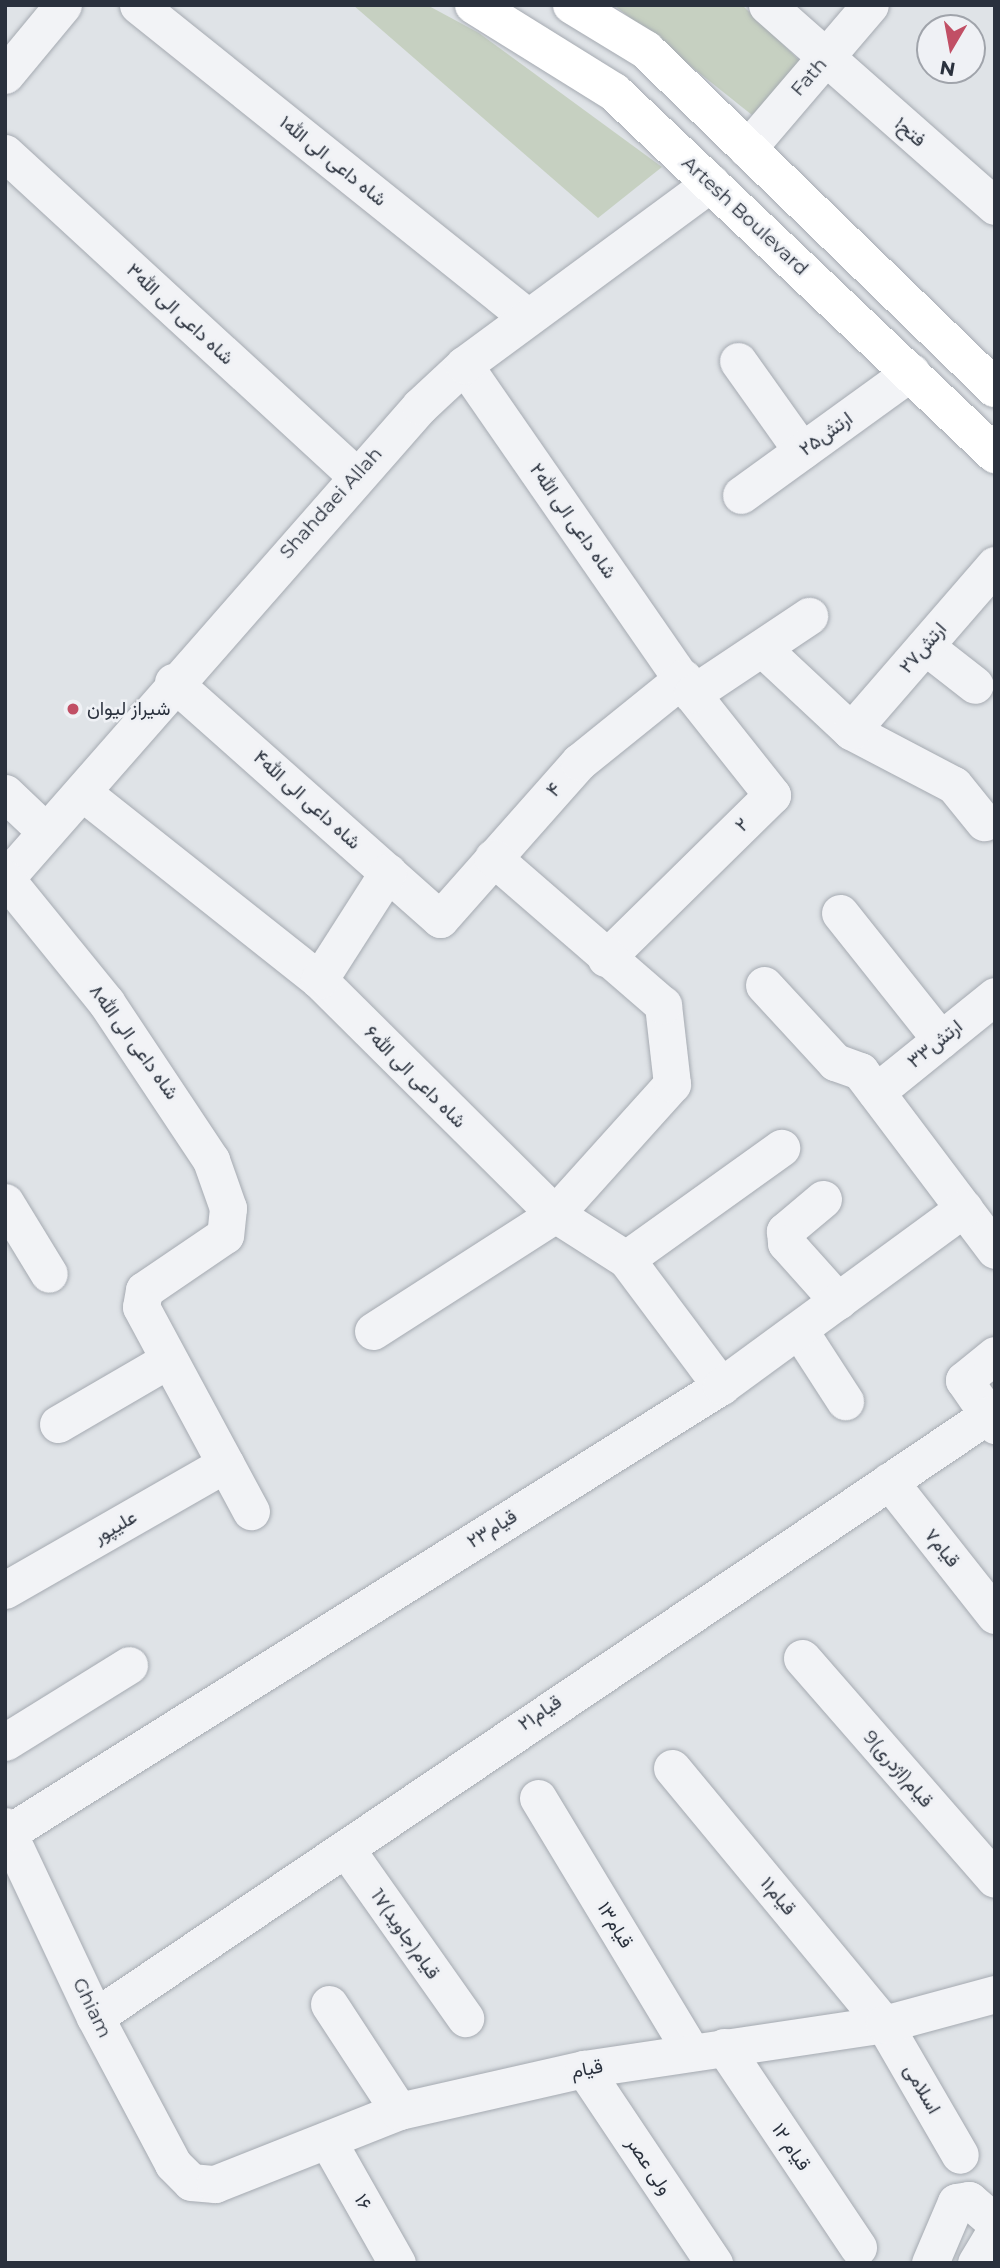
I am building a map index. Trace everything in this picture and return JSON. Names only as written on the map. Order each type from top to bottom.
[{"type":"main road","name":"Artesh Boulevard","points":[[474,5],[614,92],[995,454]]},
{"type":"main road","points":[[572,5],[646,50],[995,388]]},
{"type":"street","name":"شاه داعی الی الله۱","points":[[138,5],[528,317]]},
{"type":"street","name":"۱فتح","points":[[767,5],[995,206]]},
{"type":"street","name":"Fath","points":[[747,149],[870,5]]},
{"type":"street","points":[[5,75],[53,9]]},
{"type":"street","name":"شاه داعی الی الله۳","points":[[5,153],[355,475]]},
{"type":"street","name":"Shahdaei Allah","points":[[6,879],[173,682],[355,475],[464,365],[711,183]]},
{"type":"street","points":[[738,361],[802,451]]},
{"type":"street","name":"شاه داعی الی الله۲","points":[[464,365],[687,686]]},
{"type":"street","name":"ارتش۲۵","points":[[741,495],[911,372]]},
{"type":"street","name":"ارتش۲۷","points":[[851,731],[995,565]]},
{"type":"street","name":"۴","points":[[440,919],[579,762],[687,686],[762,648],[809,617]]},
{"type":"street","points":[[925,646],[975,685]]},
{"type":"street","points":[[762,648],[851,731],[954,785],[984,821]]},
{"type":"street","name":"شاه داعی الی الله۴","points":[[173,682],[440,919]]},
{"type":"street","name":"۲","points":[[606,958],[772,795],[687,686]]},
{"type":"street","name":"شاه داعی الی الله۶","points":[[82,792],[319,980],[555,1214],[626,1259],[721,1386]]},
{"type":"street","points":[[5,793],[45,831]]},
{"type":"street","points":[[373,1331],[555,1214],[672,1084],[663,1005],[493,858]]},
{"type":"street","points":[[319,980],[388,872]]},
{"type":"street","name":"شاه داعی الی الله۸","points":[[6,879],[106,1002],[189,1119],[211,1160],[229,1224],[225,1235],[145,1290],[141,1307],[168,1360]]},
{"type":"street","points":[[840,912],[941,1040]]},
{"type":"street","points":[[764,985],[835,1062],[860,1070],[995,1250]]},
{"type":"street","name":"ارتش۳۳","points":[[876,1092],[995,996]]},
{"type":"street","points":[[626,1259],[781,1148]]},
{"type":"street","points":[[823,1199],[785,1231],[786,1243],[838,1301]]},
{"type":"street","points":[[5,1202],[49,1273]]},
{"type":"street","name":"قیام۲۳","points":[[7,1829],[721,1386],[964,1208]]},
{"type":"street","points":[[799,1330],[845,1401]]},
{"type":"street","points":[[991,1420],[964,1380],[995,1355]]},
{"type":"street","points":[[58,1424],[168,1360],[251,1511]]},
{"type":"street","name":"قیام۲۱","points":[[95,2017],[346,1849],[389,1814],[888,1481],[991,1420]]},
{"type":"street","name":"علیپور","points":[[5,1590],[225,1464]]},
{"type":"street","name":"قیام۷","points":[[888,1481],[995,1615]]},
{"type":"street","name":"قیام(اژدری)9","points":[[802,1658],[995,1879]]},
{"type":"street","points":[[5,1742],[129,1665]]},
{"type":"street","name":"قیام۱۱","points":[[672,1768],[884,2024]]},
{"type":"street","name":"قیام۱۳","points":[[538,1798],[708,2049]]},
{"type":"street","name":"Ghiam","points":[[7,1829],[95,2017],[173,2164],[191,2182],[215,2184],[329,2143]]},
{"type":"street","name":"قیام(جاوید)1۷","points":[[346,1849],[464,2018]]},
{"type":"street","name":"قیام","points":[[329,2143],[399,2111],[584,2068],[884,2024],[995,1994]]},
{"type":"street","points":[[329,2004],[399,2111]]},
{"type":"street","name":"اسلامی","points":[[884,2024],[960,2155]]},
{"type":"street","name":"قیام ۱۲","points":[[708,2049],[858,2247]]},
{"type":"street","name":"ولی عصر","points":[[584,2068],[714,2263]]},
{"type":"street","name":"۱۶","points":[[329,2143],[397,2263]]},
{"type":"street","points":[[930,2263],[961,2199],[995,2223]]},
{"type":"street","points":[[976,2263],[995,2231]]},
{"type":"green space","points":[[353,5],[427,5],[479,33],[662,167],[598,218]]},
{"type":"green space","points":[[614,5],[742,5],[802,63],[752,115]]},
{"type":"place","name":"شیراز لیوان","points":[[73,709]]}]
